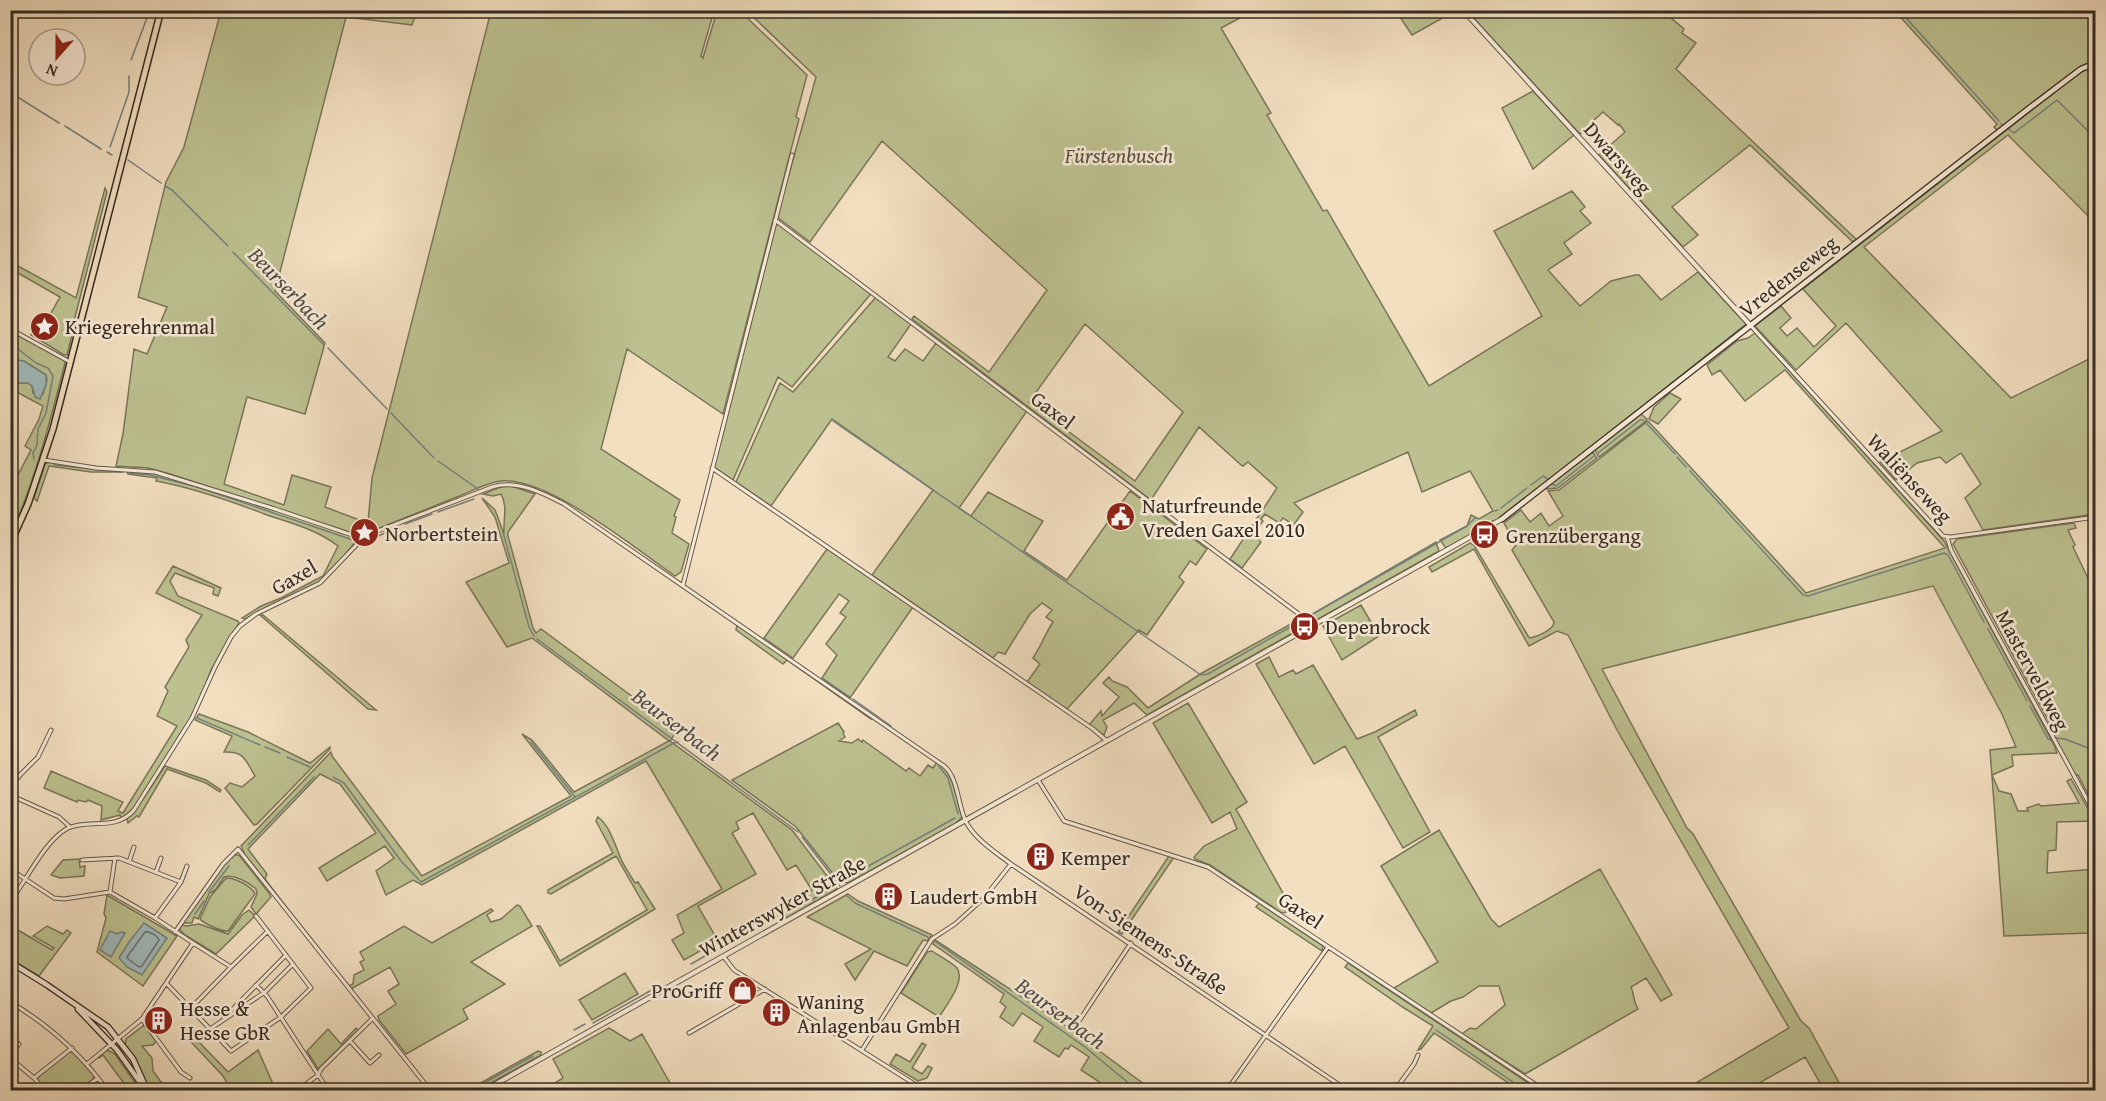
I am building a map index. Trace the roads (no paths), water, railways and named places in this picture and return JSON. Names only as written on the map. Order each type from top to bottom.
[{"type":"main road","points":[[10,544],[44,460],[161,10]]},
{"type":"main road","name":"Vredenseweg","points":[[1502,519],[2027,110],[2081,69],[2096,63]]},
{"type":"main road","points":[[10,962],[101,1022],[118,1038],[133,1059],[147,1090]]},
{"type":"main road","points":[[70,1001],[112,1044],[147,1090]]},
{"type":"street","name":"Dwarsweg","points":[[1463,10],[1750,326]]},
{"type":"street","points":[[683,585],[792,155]]},
{"type":"street","points":[[10,186],[15,157]]},
{"type":"street","name":"Gaxel","points":[[775,220],[1122,480],[1312,626]]},
{"type":"street","name":"Waliënseweg","points":[[1750,326],[1940,534],[1947,537],[2096,517]]},
{"type":"street","points":[[10,329],[70,362]]},
{"type":"street","points":[[44,460],[96,468],[155,472],[361,538]]},
{"type":"street","points":[[712,468],[1093,729],[1107,741]]},
{"type":"street","name":"Gaxel","points":[[70,827],[122,820],[134,810],[192,718],[214,667],[236,629],[256,614],[321,583],[361,538],[492,487],[508,484],[552,498],[583,516],[683,585]]},
{"type":"street","name":"Winterswyker Straße","points":[[484,1090],[1502,519]]},
{"type":"street","name":"Masterveldweg","points":[[1947,537],[1951,550],[2096,816]]},
{"type":"street","name":"Von-Siemens-Straße","points":[[683,585],[944,766],[952,776],[966,821],[983,843],[1347,1090]]},
{"type":"street","points":[[10,785],[38,757],[51,730]]},
{"type":"street","points":[[10,767],[19,777]]},
{"type":"street","name":"Gaxel","points":[[1038,780],[1064,821],[1208,867],[1544,1090]]},
{"type":"street","points":[[10,795],[59,817],[70,827],[53,841],[10,902]]},
{"type":"street","points":[[129,862],[134,847]]},
{"type":"street","points":[[175,932],[222,864],[238,849],[430,1090]]},
{"type":"street","points":[[110,892],[115,858]]},
{"type":"street","points":[[82,860],[115,858],[181,882]]},
{"type":"street","points":[[156,872],[161,858]]},
{"type":"street","points":[[862,1050],[932,939],[955,924],[984,898],[1011,864]]},
{"type":"street","points":[[155,918],[181,882],[187,866]]},
{"type":"street","points":[[10,869],[49,896],[59,899],[110,892],[231,967]]},
{"type":"street","points":[[167,984],[231,1051],[281,1017],[311,988],[256,916]]},
{"type":"street","points":[[191,1008],[268,931]]},
{"type":"street","points":[[87,1064],[142,1019],[193,943]]},
{"type":"street","points":[[1076,1028],[1131,943]]},
{"type":"street","points":[[1227,1090],[1328,947]]},
{"type":"street","points":[[218,1024],[286,954]]},
{"type":"street","points":[[724,957],[735,970],[765,990],[924,1090]]},
{"type":"street","points":[[210,1029],[265,992],[293,964]]},
{"type":"street","points":[[256,985],[265,992],[328,1090]]},
{"type":"street","points":[[689,1033],[765,990]]},
{"type":"street","points":[[10,1002],[47,1026],[72,1048],[107,1090]]},
{"type":"street","points":[[298,1090],[318,1075],[321,1069],[372,1018]]},
{"type":"street","points":[[142,1019],[181,1072],[190,1078]]},
{"type":"street","points":[[350,1041],[370,1063],[379,1055]]},
{"type":"street","points":[[20,1044],[10,1057],[44,1090]]},
{"type":"street","points":[[34,1078],[72,1048]]},
{"type":"street","points":[[1395,1090],[1418,1055]]},
{"type":"street","points":[[10,1070],[16,1064]]},
{"type":"street","points":[[82,1090],[98,1078]]},
{"type":"water","points":[[18,360],[24,361],[46,375],[46,385],[40,399],[35,397],[32,386],[28,383],[11,381],[11,368]]},
{"type":"water","points":[[144,923],[167,938],[142,975],[127,967],[119,958]]},
{"type":"water","points":[[110,931],[117,934],[125,933],[111,957],[100,950]]},
{"type":"waterway","points":[[131,60],[150,10]]},
{"type":"waterway","points":[[1470,10],[1478,17],[1491,10]]},
{"type":"waterway","points":[[1899,10],[1999,121]]},
{"type":"waterway","points":[[110,147],[129,92],[129,76]]},
{"type":"waterway","name":"Beurserbach","points":[[16,96],[59,123]]},
{"type":"waterway","points":[[2001,124],[2014,133],[2057,100],[2096,139]]},
{"type":"waterway","name":"Beurserbach","points":[[65,126],[101,149]]},
{"type":"waterway","name":"Beurserbach","points":[[107,152],[112,155]]},
{"type":"waterway","name":"Beurserbach","points":[[128,160],[161,183]]},
{"type":"waterway","name":"Beurserbach","points":[[165,186],[172,190],[228,246]]},
{"type":"waterway","name":"Beurserbach","points":[[233,252],[324,345]]},
{"type":"waterway","points":[[10,343],[36,363],[48,368],[53,376],[46,413],[38,429],[34,459]]},
{"type":"waterway","name":"Beurserbach","points":[[328,348],[387,409]]},
{"type":"waterway","name":"Beurserbach","points":[[391,413],[434,458]]},
{"type":"waterway","points":[[1598,453],[1640,420],[1644,420]]},
{"type":"waterway","points":[[833,421],[1201,675],[1208,674],[1467,526],[1475,518]]},
{"type":"waterway","points":[[1647,424],[1675,454]]},
{"type":"waterway","points":[[1552,484],[1556,486],[1594,456]]},
{"type":"waterway","points":[[1677,457],[1686,467]]},
{"type":"waterway","name":"Beurserbach","points":[[438,461],[478,489]]},
{"type":"waterway","points":[[54,465],[121,472]]},
{"type":"waterway","points":[[1690,471],[1803,595],[1808,596],[1944,553],[1948,555],[1984,622]]},
{"type":"waterway","points":[[129,473],[150,475],[197,487],[353,540]]},
{"type":"waterway","points":[[1531,485],[1543,476],[1548,479]]},
{"type":"waterway","points":[[1501,508],[1527,488]]},
{"type":"waterway","points":[[438,512],[474,499]]},
{"type":"waterway","points":[[405,524],[432,514]]},
{"type":"waterway","points":[[364,542],[397,528]]},
{"type":"waterway","name":"Beurserbach","points":[[503,532],[529,627],[534,636]]},
{"type":"waterway","points":[[1988,629],[2027,701]]},
{"type":"waterway","name":"Beurserbach","points":[[537,639],[798,832]]},
{"type":"waterway","points":[[825,680],[850,697]]},
{"type":"waterway","points":[[853,699],[891,726]]},
{"type":"waterway","points":[[2030,706],[2048,739],[2051,740]]},
{"type":"waterway","points":[[197,718],[260,745]]},
{"type":"waterway","points":[[2056,738],[2065,739],[2096,751]]},
{"type":"waterway","points":[[531,742],[575,797]]},
{"type":"waterway","points":[[333,777],[344,783],[401,861],[421,882],[678,742]]},
{"type":"waterway","points":[[265,747],[280,753]]},
{"type":"waterway","points":[[287,757],[310,767]]},
{"type":"waterway","points":[[939,766],[948,778],[958,814]]},
{"type":"waterway","points":[[248,845],[314,777]]},
{"type":"waterway","points":[[843,880],[955,818]]},
{"type":"waterway","name":"Beurserbach","points":[[802,837],[840,886]]},
{"type":"waterway","points":[[209,892],[229,866]]},
{"type":"waterway","points":[[805,904],[833,887]]},
{"type":"waterway","name":"Beurserbach","points":[[847,896],[855,903],[928,937]]},
{"type":"waterway","points":[[195,914],[204,901]]},
{"type":"waterway","points":[[725,945],[777,916]]},
{"type":"waterway","name":"Beurserbach","points":[[936,942],[1085,1047],[1137,1090]]},
{"type":"waterway","points":[[691,964],[719,948]]},
{"type":"waterway","points":[[593,1023],[657,987]]},
{"type":"waterway","points":[[574,1030],[585,1024]]},
{"type":"waterway","points":[[1436,1030],[1513,1082]]},
{"type":"waterway","points":[[486,1082],[533,1056]]},
{"type":"waterway","points":[[470,1090],[482,1084]]},
{"type":"waterway","points":[[1519,1087],[1525,1090]]},
{"type":"place","name":"Kriegerehrenmal","points":[[44,326]]},
{"type":"place","name":"Naturfreunde Vreden Gaxel 2010","points":[[1121,517]]},
{"type":"place","name":"Norbertstein","points":[[364,533]]},
{"type":"place","name":"Grenzübergang","points":[[1485,535]]},
{"type":"place","name":"Depenbrock","points":[[1304,626]]},
{"type":"place","name":"Kemper","points":[[1040,857]]},
{"type":"place","name":"Laudert GmbH","points":[[889,896]]},
{"type":"place","name":"ProGriff","points":[[743,990]]},
{"type":"place","name":"Waning Anlagenbau GmbH","points":[[776,1013]]},
{"type":"place","name":"Hesse & Hesse GbR","points":[[159,1020]]},
{"type":"park label","name":"Fürstenbusch","points":[[1119,155]]}]
